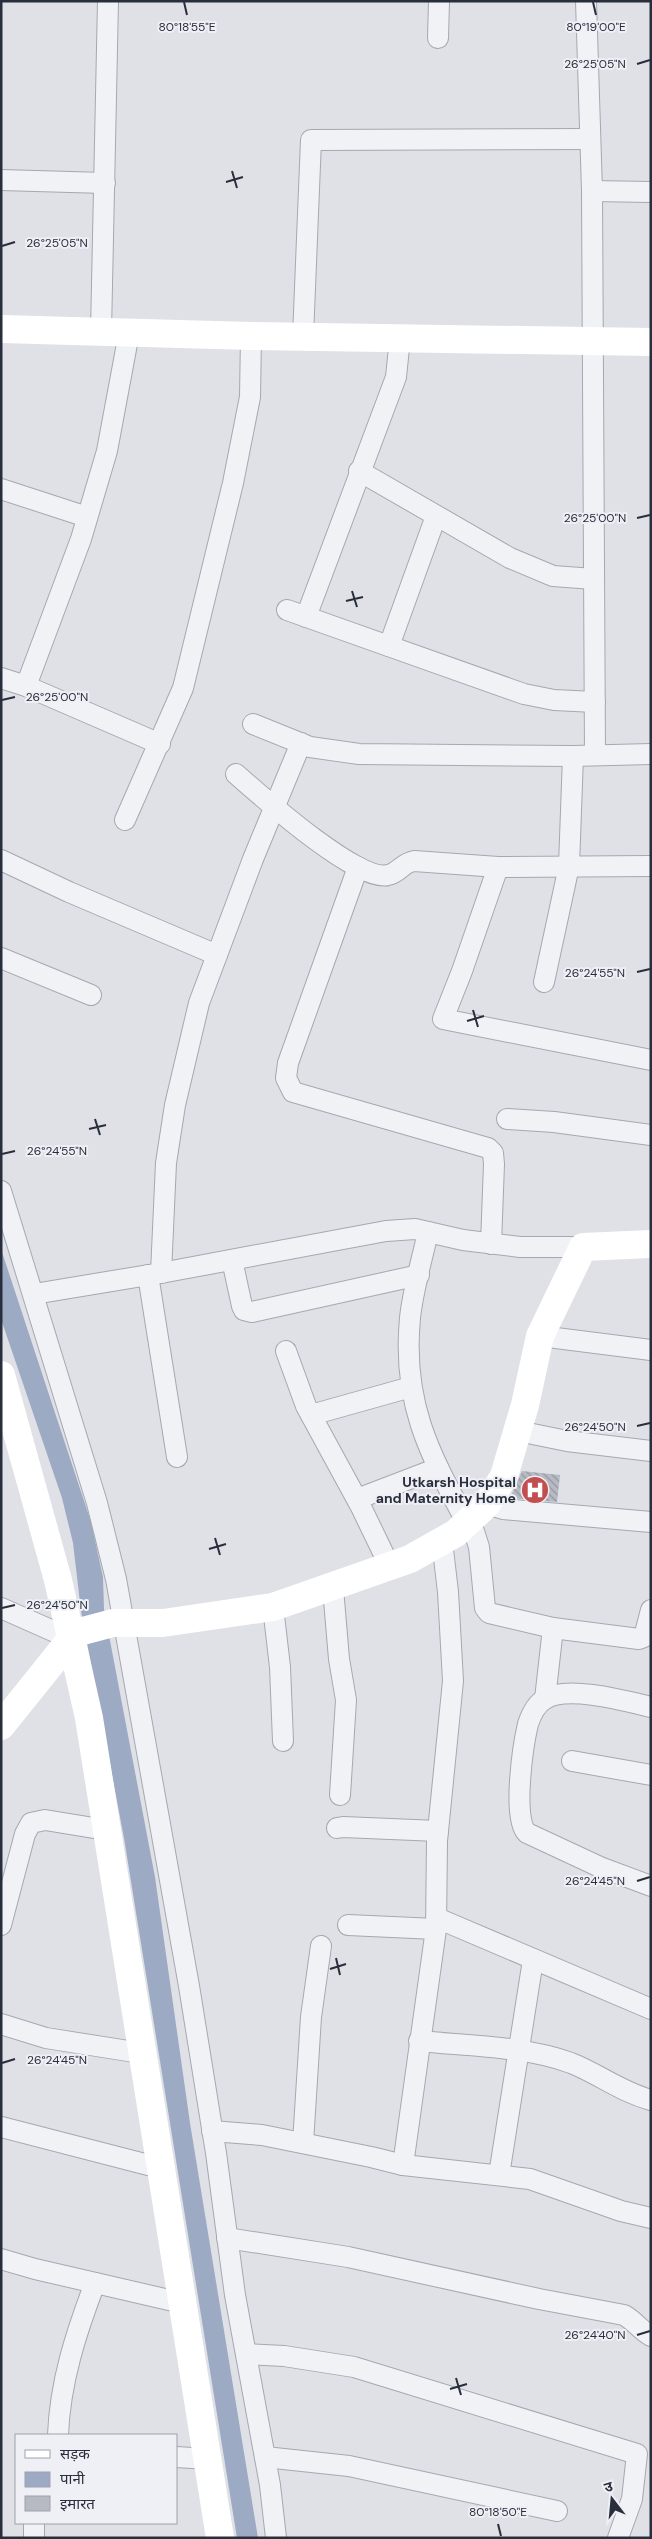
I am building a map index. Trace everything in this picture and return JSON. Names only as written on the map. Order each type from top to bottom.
[{"type":"street","points":[[102,332],[108,1]]},
{"type":"street","points":[[438,38],[439,1]]},
{"type":"street","points":[[586,1],[592,190],[591,340],[595,755]]},
{"type":"street","points":[[303,337],[311,140],[590,139]]},
{"type":"street","points":[[1,180],[105,183]]},
{"type":"street","points":[[592,190],[651,192]]},
{"type":"street","points":[[1,329],[251,336],[651,342]]},
{"type":"street","points":[[26,686],[87,517],[107,451],[129,333]]},
{"type":"street","points":[[125,820],[183,688],[233,483],[250,397],[251,336]]},
{"type":"street","points":[[306,617],[396,376],[400,338]]},
{"type":"street","points":[[360,471],[510,558],[553,576],[594,579]]},
{"type":"street","points":[[1,489],[87,517]]},
{"type":"street","points":[[389,646],[436,516]]},
{"type":"street","points":[[288,610],[524,694],[554,700],[595,702]]},
{"type":"street","points":[[1,678],[26,686],[160,744]]},
{"type":"street","points":[[253,724],[310,747],[358,754],[573,756],[651,754]]},
{"type":"street","points":[[177,1457],[155,1274],[166,1163],[175,1105],[199,1003],[301,743]]},
{"type":"street","points":[[544,982],[569,866],[573,756]]},
{"type":"street","points":[[236,774],[316,840],[358,867],[376,875],[388,876],[397,871],[404,863],[414,861],[498,867],[651,866]]},
{"type":"street","points":[[1,860],[69,892],[217,955]]},
{"type":"street","points":[[358,867],[288,1063],[288,1084],[293,1092],[301,1095],[488,1148],[492,1153],[494,1164],[491,1244]]},
{"type":"street","points":[[498,867],[462,971],[443,1019],[651,1060]]},
{"type":"street","points":[[1,958],[91,995]]},
{"type":"street","points":[[507,1119],[575,1124],[651,1135]]},
{"type":"street","points":[[1,1192],[97,1503],[118,1623],[189,1986],[227,2238],[265,2457],[276,2538]]},
{"type":"street","points":[[34,1294],[386,1232],[415,1229],[462,1240],[520,1247],[651,1244]]},
{"type":"street","points":[[428,1232],[410,1316],[408,1352],[411,1387],[425,1441],[438,1468],[475,1515],[485,1608],[489,1613],[553,1628],[639,1639],[644,1637],[651,1610]]},
{"type":"street","points":[[1,1725],[75,1636],[118,1623],[163,1624],[273,1607],[333,1588],[410,1559],[456,1532],[475,1515],[504,1476],[518,1431],[540,1336],[583,1247]]},
{"type":"street","points":[[232,1260],[242,1306],[244,1310],[252,1312],[419,1275]]},
{"type":"street","points":[[540,1336],[651,1350]]},
{"type":"street","points":[[286,1351],[293,1375],[311,1415],[357,1499],[390,1566]]},
{"type":"street","points":[[1,1375],[75,1636],[220,2538]]},
{"type":"street","points":[[311,1415],[411,1387]]},
{"type":"street","points":[[518,1431],[567,1441],[651,1451]]},
{"type":"street","points":[[357,1499],[438,1468]]},
{"type":"street","points":[[475,1515],[503,1509],[651,1522]]},
{"type":"street","points":[[403,2165],[415,2087],[419,2040],[437,1924],[438,1831],[453,1681],[448,1592],[442,1541]]},
{"type":"street","points":[[333,1588],[338,1659],[346,1700],[340,1795]]},
{"type":"street","points":[[273,1607],[280,1667],[283,1741]]},
{"type":"street","points":[[1,1608],[75,1636]]},
{"type":"street","points":[[545,1699],[553,1628]]},
{"type":"street","points":[[651,1707],[612,1698],[580,1694],[545,1699],[534,1709],[528,1724],[520,1785],[522,1828],[527,1834],[600,1867],[651,1886]]},
{"type":"street","points":[[572,1761],[651,1775]]},
{"type":"street","points":[[2,1925],[25,1834],[31,1823],[44,1820],[106,1830]]},
{"type":"street","points":[[337,1828],[344,1826],[438,1831]]},
{"type":"street","points":[[348,1925],[437,1924],[533,1960],[651,2009]]},
{"type":"street","points":[[303,2143],[311,2017],[321,1946]]},
{"type":"street","points":[[499,2175],[533,1960]]},
{"type":"street","points":[[1,2024],[46,2038],[141,2053]]},
{"type":"street","points":[[419,2040],[518,2052],[571,2063],[630,2094],[651,2100]]},
{"type":"street","points":[[1,2128],[160,2168]]},
{"type":"street","points":[[212,2131],[262,2135],[403,2165],[530,2179],[621,2211],[651,2218]]},
{"type":"street","points":[[227,2238],[358,2259],[539,2299],[624,2315],[634,2320],[641,2330],[651,2336]]},
{"type":"street","points":[[1,2259],[35,2269],[182,2303]]},
{"type":"street","points":[[58,2434],[70,2355],[96,2283]]},
{"type":"street","points":[[246,2354],[284,2356],[354,2367],[637,2454],[642,2487],[632,2499],[618,2538]]},
{"type":"street","points":[[178,2457],[208,2459]]},
{"type":"street","points":[[265,2457],[349,2466],[557,2512]]},
{"type":"street","points":[[34,2524],[34,2538]]},
{"type":"water","points":[[1,1249],[91,1522],[103,1577],[104,1609],[155,1877],[190,2123],[258,2538],[237,2538],[124,1838],[81,1611],[73,1543],[62,1498],[1,1319]]},
{"type":"building","points":[[522,1471],[560,1475],[557,1502],[510,1498]]},
{"type":"place","name":"Utkarsh Hospital and Maternity Home","points":[[535,1490]]}]
